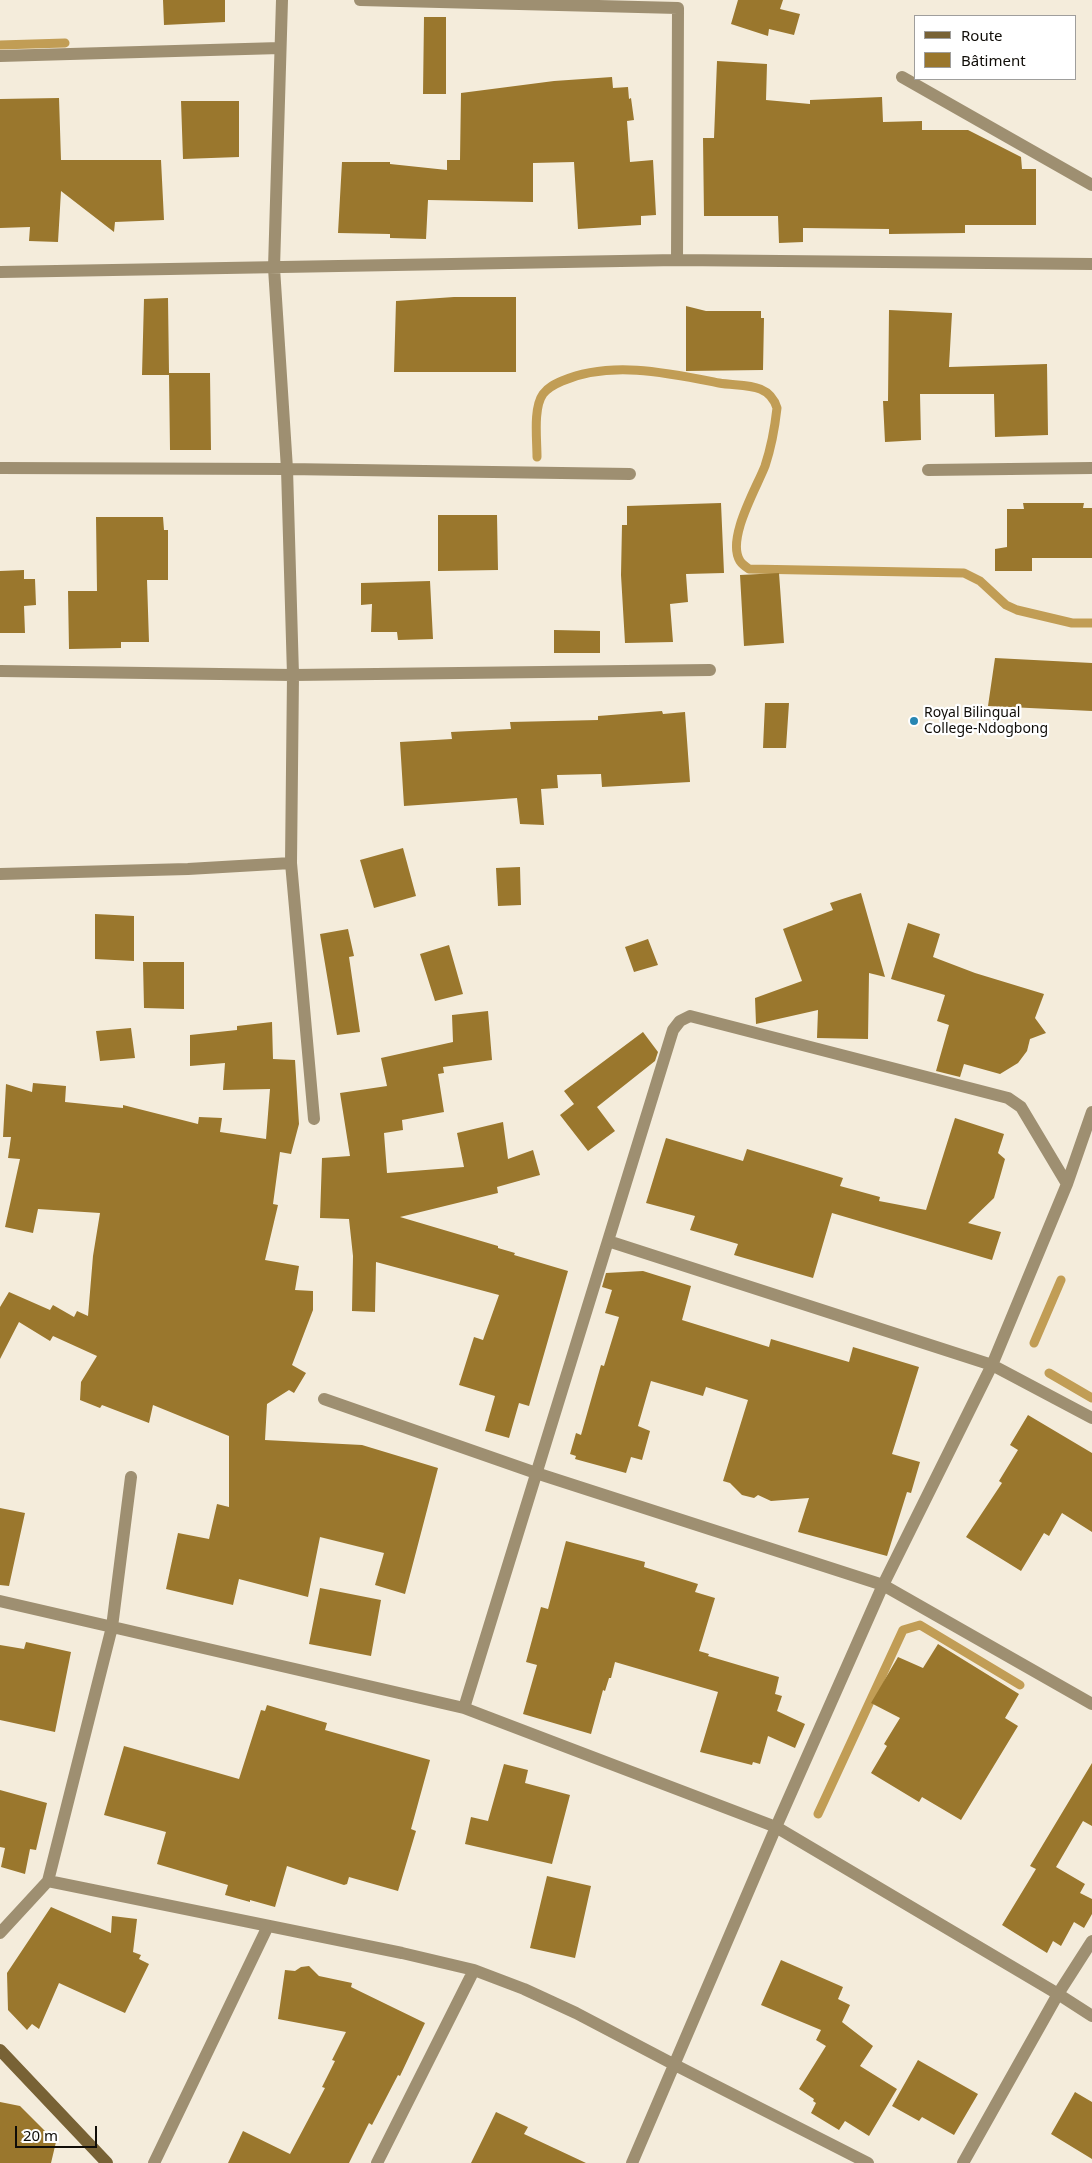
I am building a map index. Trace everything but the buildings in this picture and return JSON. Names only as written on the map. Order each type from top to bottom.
[{"type":"main road","points":[[0,2050],[107,2163]]},
{"type":"street","points":[[282,0],[274,268],[287,469],[293,675],[291,863],[314,1119]]},
{"type":"street","points":[[360,0],[678,4],[677,260]]},
{"type":"street","points":[[0,56],[280,48]]},
{"type":"street","points":[[902,77],[1092,185]]},
{"type":"street","points":[[0,272],[677,260],[1092,264]]},
{"type":"street","points":[[0,468],[287,469],[630,474]]},
{"type":"street","points":[[928,470],[1092,468]]},
{"type":"street","points":[[0,672],[293,675],[710,670]]},
{"type":"street","points":[[0,874],[188,869],[291,863]]},
{"type":"street","points":[[464,1708],[673,1030],[680,1021],[690,1016],[1008,1098],[1021,1107],[1067,1184]]},
{"type":"street","points":[[632,2163],[776,1827],[883,1585],[992,1365],[1067,1184],[1092,1112]]},
{"type":"street","points":[[608,1241],[992,1365],[1092,1418]]},
{"type":"street","points":[[324,1399],[536,1473],[883,1585],[1092,1704]]},
{"type":"street","points":[[0,1933],[48,1881],[112,1627],[131,1477]]},
{"type":"street","points":[[0,1600],[464,1708],[776,1827],[1092,2016]]},
{"type":"street","points":[[48,1881],[402,1952],[474,1970],[524,1989],[576,2013],[868,2163]]},
{"type":"street","points":[[154,2163],[268,1926]]},
{"type":"street","points":[[963,2163],[1058,1994],[1092,1941]]},
{"type":"street","points":[[377,2163],[474,1970]]},
{"type":"waterway","points":[[0,45],[65,43]]},
{"type":"waterway","points":[[537,457],[537,415],[543,394],[554,385],[580,375],[600,371],[640,370],[761,389],[768,393],[777,408],[765,466],[744,513],[737,540],[737,551],[740,561],[749,569],[964,573],[980,581],[1006,605],[1017,610],[1072,623],[1092,623]]},
{"type":"waterway","points":[[1034,1343],[1061,1280]]},
{"type":"waterway","points":[[1049,1373],[1092,1398]]},
{"type":"waterway","points":[[818,1814],[903,1630],[920,1625],[1020,1685]]},
{"type":"place","name":"Royal Bilingual College-Ndogbong","points":[[914,721]]}]
